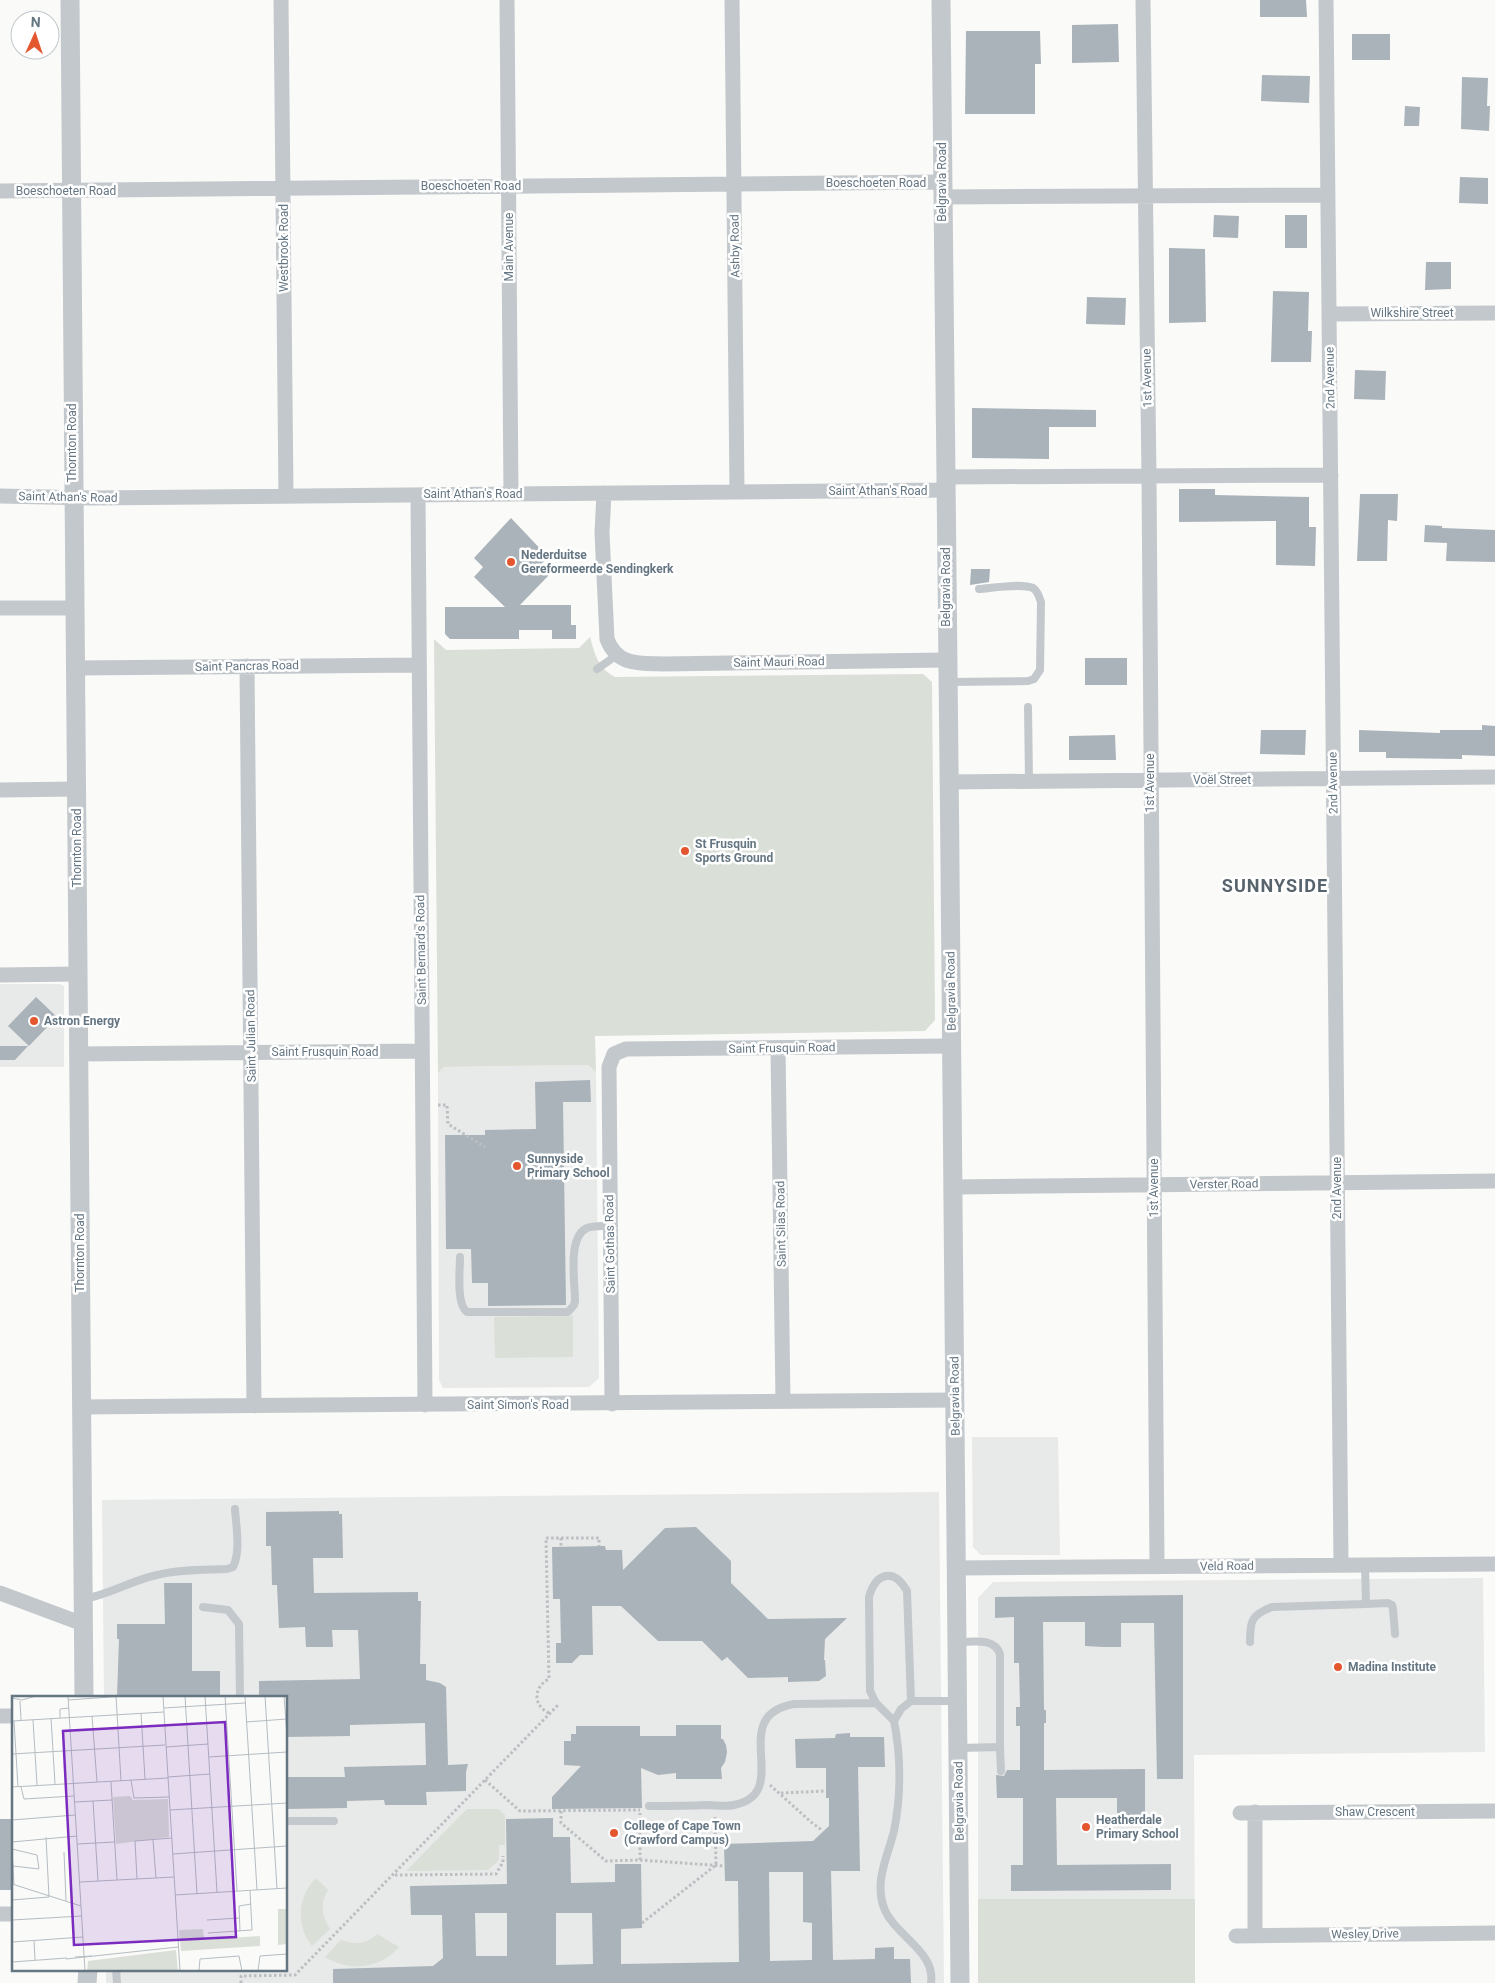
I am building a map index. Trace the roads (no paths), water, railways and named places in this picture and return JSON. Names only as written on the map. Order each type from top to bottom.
[{"type":"street","name":"Thornton Road","points":[[70,0],[84,1696]]},
{"type":"street","name":"Westbrook Road","points":[[281,0],[286,496]]},
{"type":"street","name":"Main Avenue","points":[[507,0],[511,494]]},
{"type":"street","name":"Ashby Road","points":[[732,0],[737,492]]},
{"type":"street","name":"Belgravia Road","points":[[941,0],[946,660],[958,1568],[960,1983]]},
{"type":"street","name":"1st Avenue","points":[[1143,0],[1157,1567]]},
{"type":"street","name":"2nd Avenue","points":[[1326,0],[1340,1565]]},
{"type":"street","name":"Boeschoeten Road","points":[[0,191],[734,184],[1144,196],[1328,195]]},
{"type":"street","name":"Wilkshire Street","points":[[1329,314],[1495,313]]},
{"type":"street","name":"Saint Athan's Road","points":[[0,496],[286,496],[737,492],[1148,476],[1330,475]]},
{"type":"street","points":[[604,493],[602,533],[605,615],[607,639],[615,654]]},
{"type":"street","name":"Saint Bernard's Road","points":[[418,495],[425,1405]]},
{"type":"street","points":[[0,608],[75,608]]},
{"type":"street","name":"Saint Mauri Road","points":[[615,654],[631,662],[664,664],[946,660]]},
{"type":"street","name":"Saint Pancras Road","points":[[75,668],[418,664]]},
{"type":"street","name":"Saint Julian Road","points":[[247,666],[254,1406]]},
{"type":"street","name":"Voël Street","points":[[949,782],[1495,777]]},
{"type":"street","points":[[0,790],[76,789]]},
{"type":"street","points":[[0,975],[78,974]]},
{"type":"street","name":"Saint Frusquin Road","points":[[614,1054],[626,1049],[952,1046]]},
{"type":"street","name":"Saint Silas Road","points":[[778,1048],[783,1400]]},
{"type":"street","name":"Saint Frusquin Road","points":[[79,1054],[422,1051]]},
{"type":"street","name":"Saint Gothas Road","points":[[612,1404],[609,1067],[614,1054]]},
{"type":"street","name":"Verster Road","points":[[953,1187],[1495,1181]]},
{"type":"street","name":"Saint Simon's Road","points":[[81,1407],[955,1400]]},
{"type":"street","name":"Veld Road","points":[[958,1568],[1495,1564]]},
{"type":"street","points":[[0,1593],[84,1624]]},
{"type":"street","name":"Shaw Crescent","points":[[1255,1935],[1248,1812],[1495,1811]]},
{"type":"street","name":"Wesley Drive","points":[[1236,1936],[1495,1933]]},
{"type":"street","points":[[87,1983],[88,1970]]},
{"type":"lane","points":[[947,682],[1028,681],[1034,679],[1040,670],[1041,602],[1039,594],[1028,587],[980,589]]},
{"type":"lane","points":[[596,669],[615,654]]},
{"type":"lane","points":[[1028,707],[1029,781]]},
{"type":"lane","points":[[460,1257],[460,1302],[463,1310],[467,1312],[568,1312],[575,1301],[574,1248],[576,1238],[589,1226],[610,1226]]},
{"type":"lane","points":[[83,1600],[98,1597],[156,1575],[233,1567],[236,1562],[237,1552],[235,1509]]},
{"type":"lane","points":[[1365,1565],[1366,1604]]},
{"type":"lane","points":[[911,1701],[907,1591],[901,1581],[891,1576],[880,1578],[872,1586],[869,1597],[870,1691],[876,1703],[894,1721],[898,1741],[899,1780],[894,1830],[883,1867],[881,1889],[883,1906],[893,1923],[928,1960],[933,1973],[932,1983]]},
{"type":"lane","points":[[1250,1642],[1250,1626],[1254,1617],[1260,1611],[1272,1607],[1388,1603],[1394,1609],[1395,1634]]},
{"type":"lane","points":[[203,1607],[228,1610],[239,1624],[240,1696]]},
{"type":"lane","points":[[958,1642],[988,1642],[998,1646],[1000,1654],[1001,1771]]},
{"type":"lane","points":[[894,1721],[901,1709],[911,1701],[958,1701]]},
{"type":"lane","points":[[649,1806],[734,1805],[754,1796],[762,1778],[762,1728],[766,1719],[783,1706],[794,1704],[876,1703]]},
{"type":"lane","points":[[958,1748],[1000,1747]]},
{"type":"lane","points":[[288,1821],[334,1821]]},
{"type":"lane","points":[[116,1970],[117,1983]]},
{"type":"place","name":"Nederduitse Gereformeerde Sendingkerk","points":[[511,562]]},
{"type":"place","name":"St Frusquin Sports Ground","points":[[685,851]]},
{"type":"place","name":"Astron Energy","points":[[34,1021]]},
{"type":"place","name":"Sunnyside Primary School","points":[[517,1166]]},
{"type":"place","name":"Madina Institute","points":[[1338,1667]]},
{"type":"place","name":"Heatherdale Primary School","points":[[1086,1827]]},
{"type":"place","name":"College of Cape Town (Crawford Campus)","points":[[614,1833]]},
{"type":"district","name":"SUNNYSIDE","points":[[1275,886]]}]
